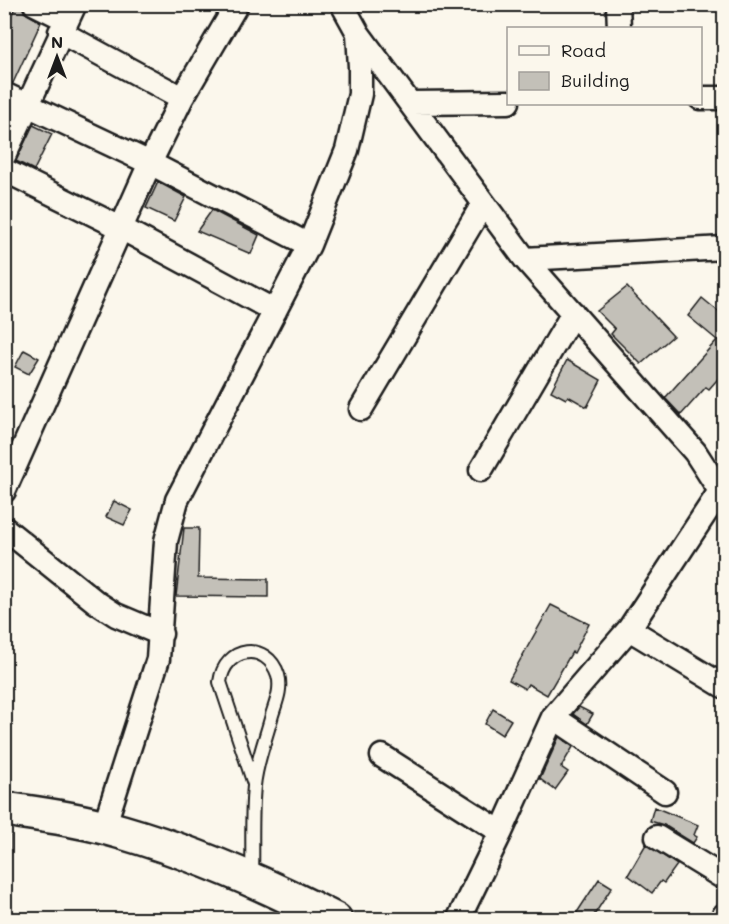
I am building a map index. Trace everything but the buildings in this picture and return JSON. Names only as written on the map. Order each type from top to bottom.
[{"type":"main road","points":[[4,809],[104,827],[252,881],[335,920]]},
{"type":"street","points":[[35,4],[68,19],[182,98]]},
{"type":"street","points":[[4,491],[150,163],[182,98],[237,4]]},
{"type":"street","points":[[342,4],[358,33],[525,259],[695,452],[722,494],[629,629],[553,717],[458,920]]},
{"type":"street","points":[[618,4],[619,27]]},
{"type":"street","points":[[4,156],[68,19]]},
{"type":"street","points":[[104,827],[149,692],[161,634],[160,590],[165,541],[177,500],[309,245],[347,150],[360,94],[358,33]]},
{"type":"street","points":[[4,94],[150,163],[309,245]]},
{"type":"street","points":[[702,98],[724,98]]},
{"type":"street","points":[[411,103],[507,102]]},
{"type":"street","points":[[4,170],[121,228],[274,311]]},
{"type":"street","points":[[361,409],[483,204]]},
{"type":"street","points":[[525,259],[724,249]]},
{"type":"street","points":[[481,470],[573,313]]},
{"type":"street","points":[[4,528],[96,602],[116,615],[161,634]]},
{"type":"street","points":[[629,629],[723,686]]},
{"type":"street","points":[[553,717],[664,792]]},
{"type":"street","points":[[382,756],[501,832]]},
{"type":"street","points":[[657,837],[724,878]]},
{"type":"street","points":[[721,920],[724,915]]},
{"type":"lane","points":[[252,881],[254,784],[280,686],[272,663],[263,655],[252,652],[238,654],[228,660],[222,669],[220,682],[254,784]]},
{"type":"shaded area","points":[[4,836],[11,836],[8,920],[4,919]]}]
